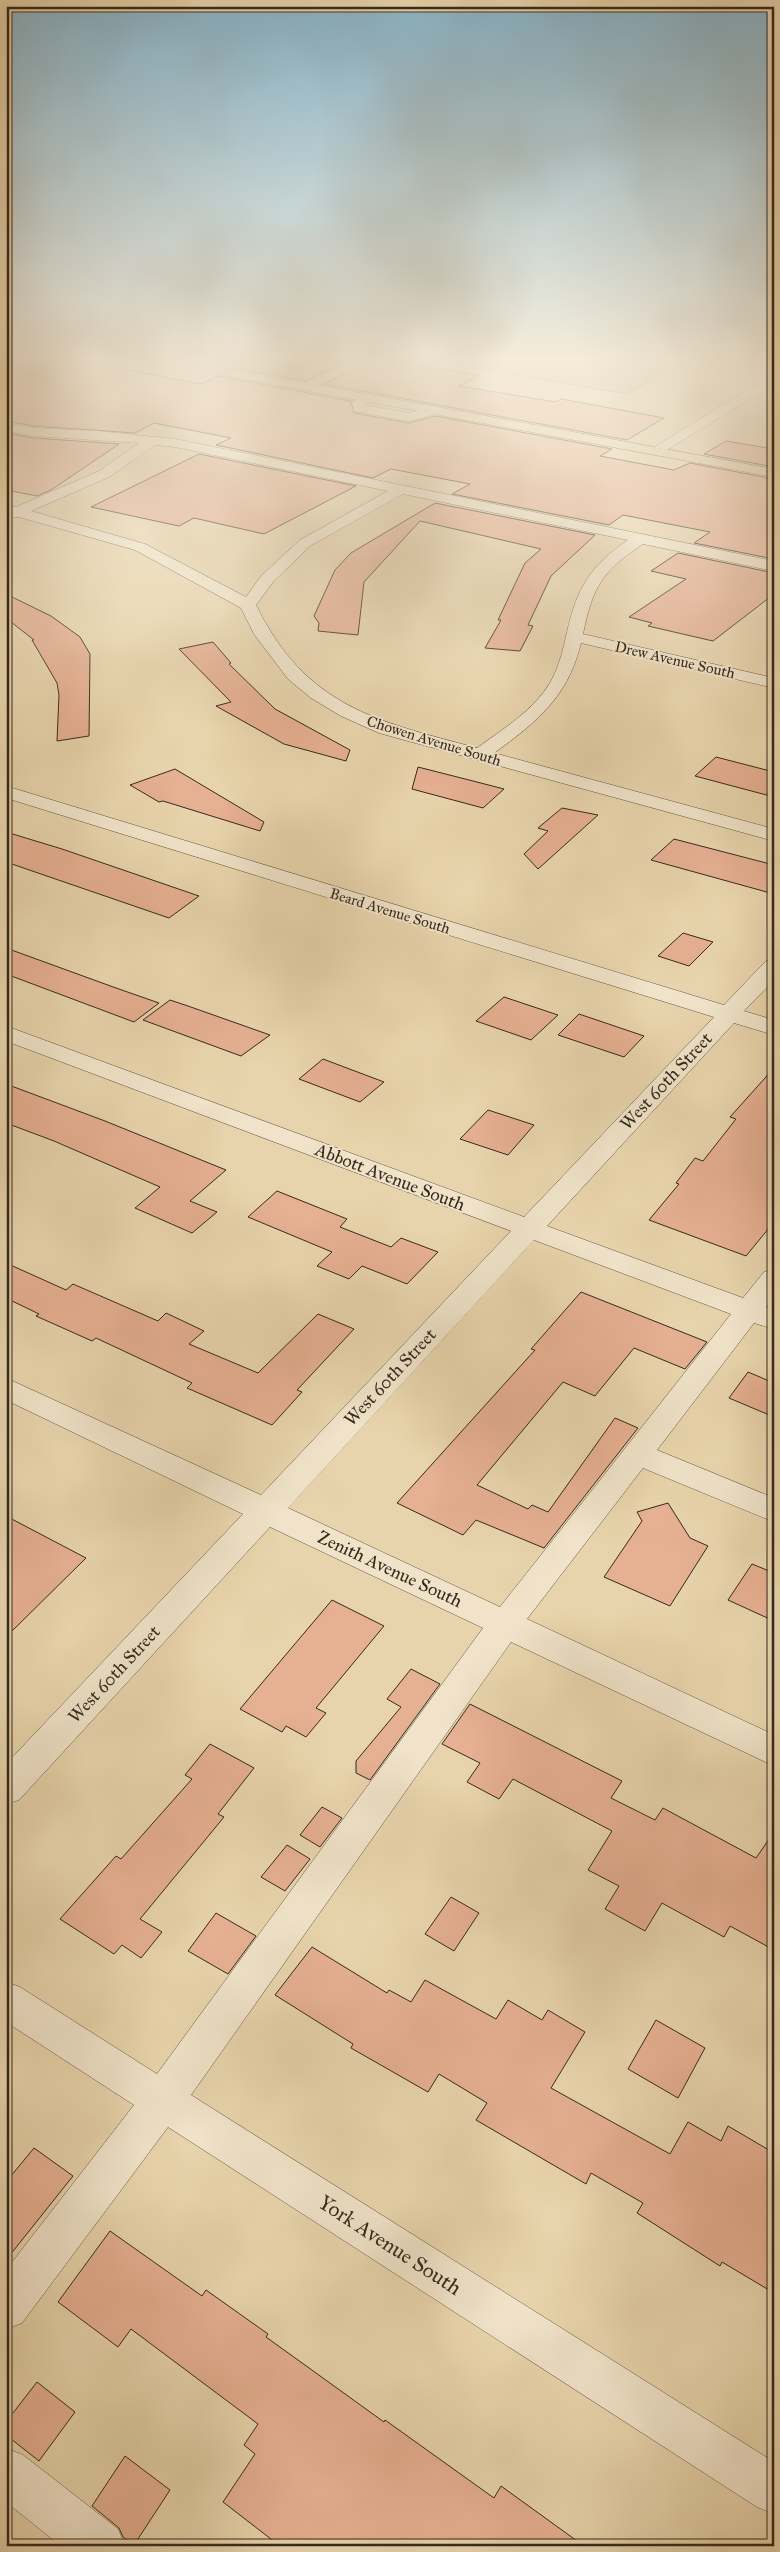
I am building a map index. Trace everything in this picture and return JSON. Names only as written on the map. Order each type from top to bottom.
[{"type":"street","points":[[10,512],[91,479]]},
{"type":"street","points":[[349,479],[774,566]]},
{"type":"street","points":[[10,512],[100,534],[140,547],[176,564],[248,605],[267,579],[305,543],[400,490]]},
{"type":"street","points":[[478,756],[541,706],[559,682],[576,637],[592,581],[622,550],[640,539]]},
{"type":"street","name":"Chowen Avenue South","points":[[248,605],[262,634],[294,675],[317,694],[347,712],[385,729],[478,756],[774,835]]},
{"type":"street","name":"Drew Avenue South","points":[[576,637],[774,683]]},
{"type":"street","name":"Beard Avenue South","points":[[6,792],[728,1016],[774,1028]]},
{"type":"street","name":"West 60th Street","points":[[6,1789],[774,966]]},
{"type":"street","name":"Abbott Avenue South","points":[[6,1033],[761,1316]]},
{"type":"street","points":[[6,2307],[163,2100],[505,1624],[638,1454],[761,1316],[774,1278]]},
{"type":"street","name":"Zenith Avenue South","points":[[6,1388],[774,1751]]},
{"type":"street","points":[[638,1454],[774,1510]]},
{"type":"street","name":"York Avenue South","points":[[6,2000],[774,2490]]},
{"type":"street","points":[[6,2472],[102,2546]]},
{"type":"building","points":[[6,479],[67,479],[51,490],[37,496],[6,490]]},
{"type":"building","points":[[148,479],[322,479],[356,486],[264,534],[194,518],[179,526],[91,507]]},
{"type":"building","points":[[444,479],[774,479],[774,559],[694,543],[710,532],[623,515],[609,525],[452,494],[470,484]]},
{"type":"building","points":[[435,503],[595,535],[551,576],[528,625],[533,626],[520,651],[485,648],[501,620],[498,620],[525,563],[541,549],[420,521],[364,582],[358,635],[318,631],[319,623],[314,616],[335,570],[351,553]]},
{"type":"building","points":[[678,553],[774,573],[774,594],[713,641],[648,626],[652,623],[629,617],[686,579],[651,571]]},
{"type":"building","points":[[6,594],[51,616],[80,637],[90,654],[89,736],[57,741],[59,695],[57,683],[32,640],[34,640],[6,618]]},
{"type":"building","points":[[213,642],[231,663],[229,664],[275,709],[350,750],[346,761],[284,744],[216,706],[231,702],[179,649]]},
{"type":"building","points":[[716,757],[774,772],[774,797],[695,776]]},
{"type":"building","points":[[418,767],[504,789],[483,808],[412,789]]},
{"type":"building","points":[[175,769],[264,822],[260,831],[163,801],[159,802],[130,785]]},
{"type":"building","points":[[562,808],[598,815],[538,869],[524,854],[548,831],[538,828]]},
{"type":"building","points":[[6,832],[199,896],[169,918],[6,862]]},
{"type":"building","points":[[674,839],[774,865],[774,894],[651,860]]},
{"type":"building","points":[[683,933],[713,942],[689,966],[658,956]]},
{"type":"building","points":[[6,948],[159,1003],[134,1022],[6,974]]},
{"type":"building","points":[[504,997],[558,1015],[531,1040],[476,1021]]},
{"type":"building","points":[[170,1000],[270,1035],[241,1056],[143,1020]]},
{"type":"building","points":[[579,1014],[644,1036],[624,1057],[558,1035]]},
{"type":"building","points":[[323,1059],[384,1082],[360,1102],[299,1079]]},
{"type":"building","points":[[774,1068],[774,1222],[746,1256],[649,1220],[679,1184],[676,1183],[695,1158],[703,1161],[736,1119],[730,1117]]},
{"type":"building","points":[[6,1084],[105,1121],[226,1170],[190,1201],[217,1212],[192,1233],[135,1208],[160,1187],[54,1141],[6,1123]]},
{"type":"building","points":[[488,1110],[534,1125],[508,1155],[460,1139]]},
{"type":"building","points":[[277,1191],[347,1219],[340,1227],[391,1247],[401,1238],[438,1252],[407,1284],[362,1266],[349,1279],[317,1266],[332,1252],[248,1217]]},
{"type":"building","points":[[6,1263],[66,1290],[73,1284],[158,1321],[166,1313],[204,1331],[189,1344],[258,1373],[318,1314],[354,1329],[297,1390],[302,1392],[272,1425],[187,1388],[192,1383],[96,1338],[92,1341],[36,1316],[39,1314],[6,1298]]},
{"type":"building","points":[[581,1292],[707,1342],[685,1369],[634,1348],[595,1396],[563,1382],[477,1485],[528,1509],[532,1505],[548,1512],[615,1418],[638,1428],[544,1548],[476,1520],[463,1535],[397,1503],[535,1350],[531,1349]]},
{"type":"building","points":[[748,1372],[774,1383],[774,1417],[729,1398]]},
{"type":"building","points":[[668,1503],[690,1538],[708,1546],[670,1606],[604,1577],[642,1521],[637,1512]]},
{"type":"building","points":[[6,1516],[86,1558],[6,1637]]},
{"type":"building","points":[[752,1564],[774,1573],[774,1621],[728,1600]]},
{"type":"building","points":[[332,1600],[384,1626],[316,1708],[326,1713],[306,1737],[286,1726],[282,1732],[240,1709]]},
{"type":"building","points":[[411,1669],[440,1684],[370,1780],[356,1773],[356,1761],[401,1707],[387,1699]]},
{"type":"building","points":[[470,1704],[622,1781],[611,1798],[655,1820],[663,1808],[756,1858],[774,1832],[774,1950],[730,1926],[724,1937],[662,1903],[645,1931],[605,1909],[619,1886],[588,1870],[612,1831],[513,1779],[499,1799],[467,1782],[480,1763],[442,1744]]},
{"type":"building","points":[[210,1744],[254,1768],[218,1814],[224,1817],[140,1919],[162,1932],[141,1958],[122,1945],[114,1954],[60,1919],[116,1856],[121,1859],[192,1779],[185,1775]]},
{"type":"building","points":[[322,1807],[342,1818],[320,1847],[300,1835]]},
{"type":"building","points":[[287,1845],[310,1859],[285,1891],[261,1877]]},
{"type":"building","points":[[451,1897],[479,1913],[454,1951],[425,1934]]},
{"type":"building","points":[[216,1913],[256,1936],[228,1974],[188,1951]]},
{"type":"building","points":[[312,1947],[387,1993],[389,1990],[411,2002],[425,1980],[496,2019],[508,2000],[542,2020],[548,2010],[585,2032],[551,2088],[670,2154],[688,2122],[721,2141],[728,2126],[774,2153],[774,2293],[722,2262],[720,2266],[637,2213],[643,2203],[591,2173],[586,2184],[476,2120],[487,2103],[439,2074],[428,2092],[351,2048],[353,2044],[275,1995]]},
{"type":"building","points":[[656,2020],[705,2048],[678,2098],[628,2069]]},
{"type":"building","points":[[34,2148],[73,2176],[6,2260],[6,2182]]},
{"type":"building","points":[[110,2231],[202,2296],[206,2290],[268,2334],[266,2337],[494,2498],[501,2486],[584,2546],[280,2546],[223,2502],[255,2454],[244,2445],[258,2424],[131,2329],[118,2347],[58,2302]]},
{"type":"building","points":[[37,2382],[75,2412],[39,2461],[6,2435],[6,2422]]},
{"type":"building","points":[[125,2456],[170,2490],[134,2545],[123,2537],[119,2528],[92,2506]]}]
